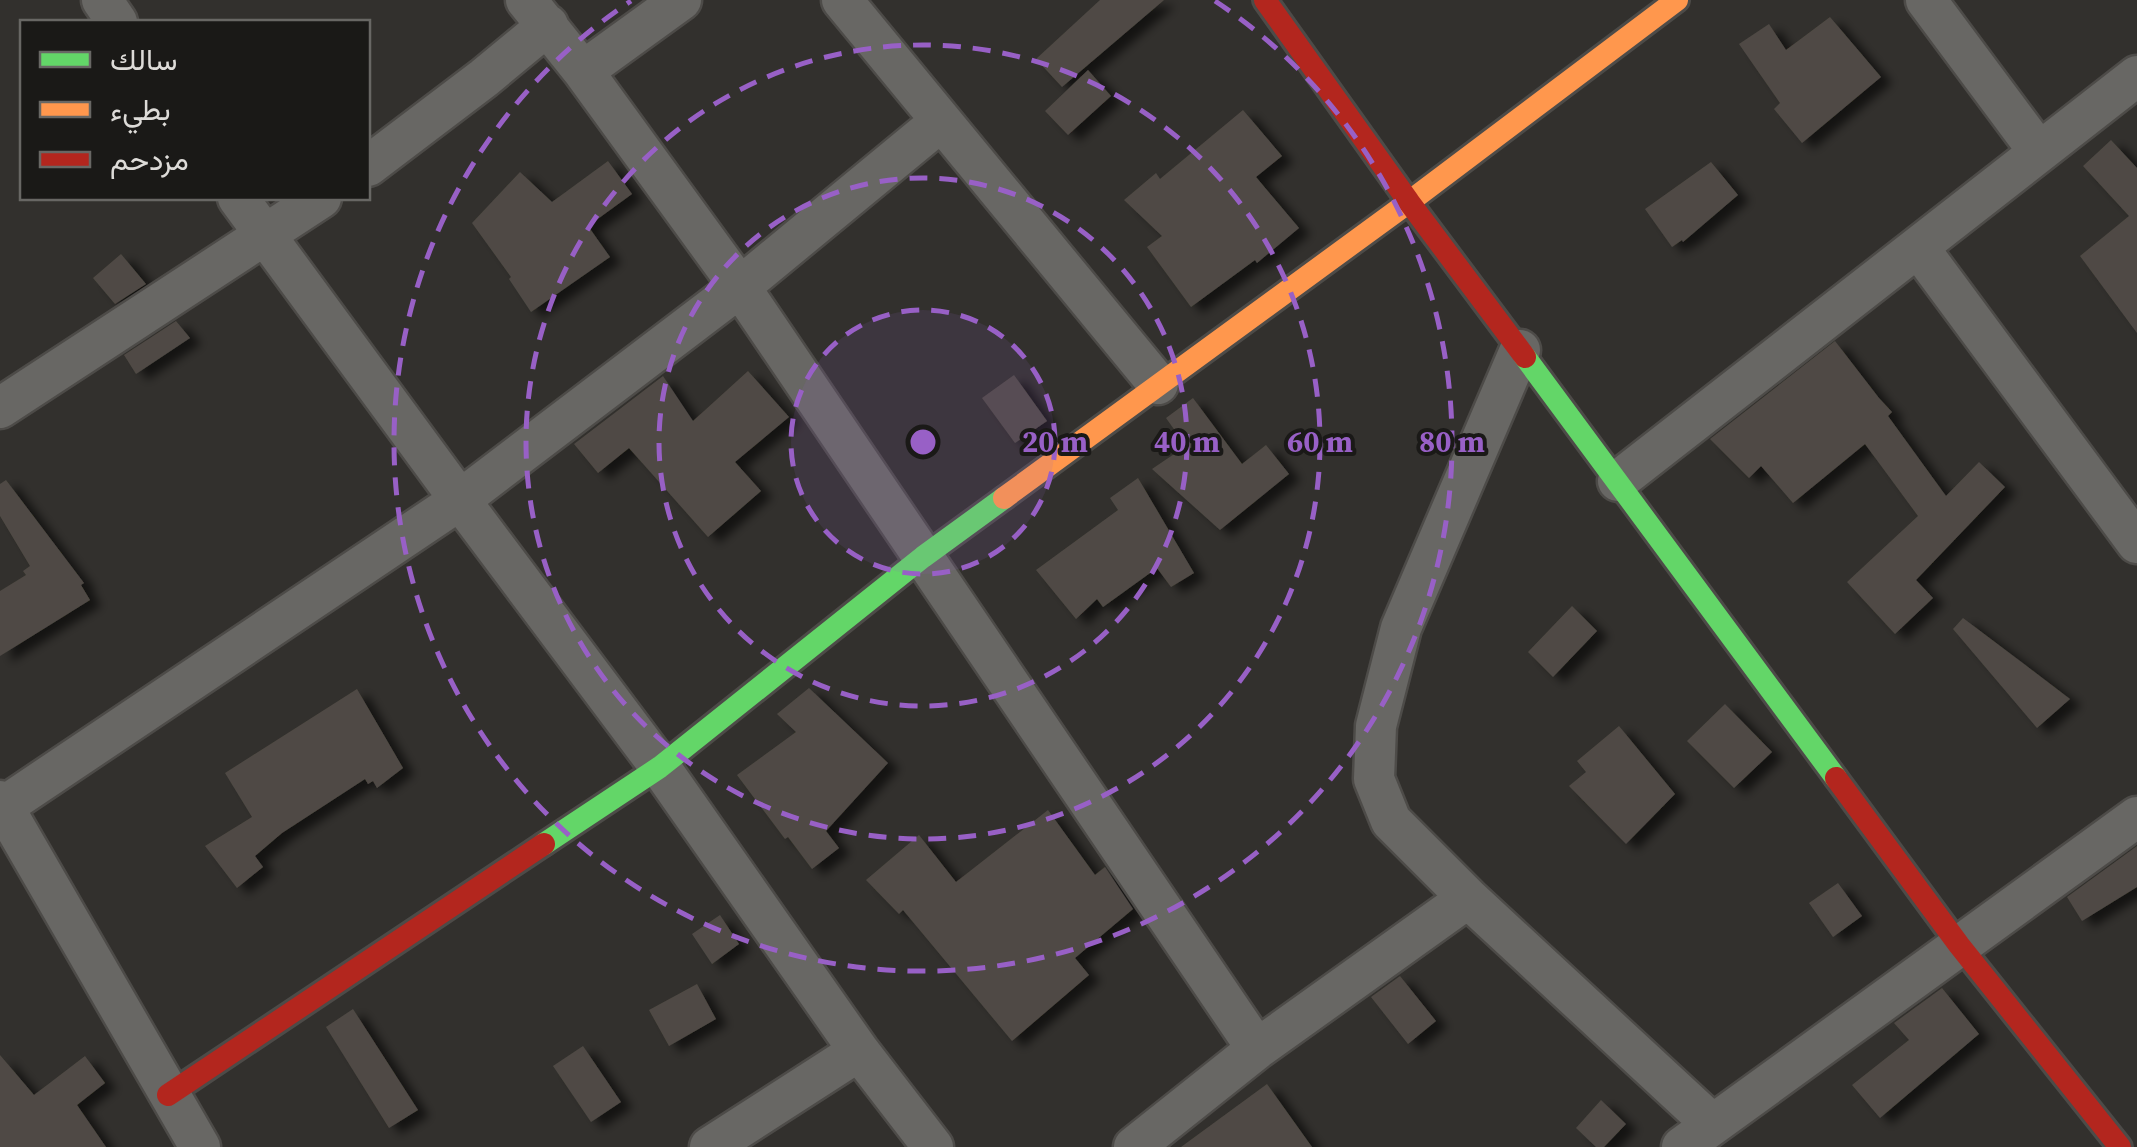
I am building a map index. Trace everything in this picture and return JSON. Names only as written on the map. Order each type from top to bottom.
[{"type":"street","points":[[583,70],[682,0]]},
{"type":"street","points":[[842,0],[1158,384]]},
{"type":"street","points":[[1266,0],[1408,202],[1959,945],[2120,1147]]},
{"type":"street","points":[[168,1095],[660,766],[923,556],[1677,0]]},
{"type":"street","points":[[1926,0],[2039,152]]},
{"type":"street","points":[[370,164],[456,100],[537,12],[740,287],[1257,1049]]},
{"type":"street","points":[[1618,481],[2137,76]]},
{"type":"street","points":[[200,1147],[1,806],[460,500],[740,287],[940,122]]},
{"type":"street","points":[[239,200],[660,766],[859,1052],[932,1147]]},
{"type":"street","points":[[0,408],[319,200]]},
{"type":"street","points":[[1918,247],[2137,542]]},
{"type":"street","points":[[1520,350],[1401,628],[1376,726],[1374,779],[1391,821],[1697,1136],[2137,817]]},
{"type":"street","points":[[1134,1147],[1257,1049],[1468,898]]},
{"type":"street","points":[[710,1147],[859,1052]]},
{"type":"building","points":[[1100,0],[1164,0],[1062,87],[1036,59]]},
{"type":"building","points":[[1830,17],[1881,77],[1802,143],[1774,109],[1780,103],[1739,44],[1769,24],[1786,50]]},
{"type":"building","points":[[1088,70],[1111,96],[1068,135],[1045,111]]},
{"type":"building","points":[[1243,110],[1282,156],[1256,177],[1299,228],[1257,263],[1255,260],[1191,307],[1147,247],[1162,236],[1124,200],[1156,173],[1160,179]]},
{"type":"building","points":[[2111,140],[2137,168],[2137,333],[2080,256],[2129,216],[2083,166]]},
{"type":"building","points":[[608,161],[632,194],[588,226],[610,257],[531,312],[472,223],[520,172],[552,202]]},
{"type":"building","points":[[1711,162],[1738,195],[1672,247],[1645,209]]},
{"type":"building","points":[[121,254],[146,284],[115,304],[93,278]]},
{"type":"building","points":[[176,321],[190,338],[136,374],[124,355]]},
{"type":"building","points":[[1835,341],[1892,412],[1888,416],[1946,496],[1979,462],[2005,487],[1916,580],[1933,598],[1895,634],[1847,582],[1918,516],[1865,444],[1793,503],[1761,466],[1749,478],[1710,439]]},
{"type":"building","points":[[748,371],[789,417],[735,462],[761,491],[708,537],[629,448],[598,473],[574,444],[663,376],[693,421]]},
{"type":"building","points":[[1014,375],[1047,421],[1015,443],[982,398]]},
{"type":"building","points":[[1193,398],[1242,464],[1266,445],[1289,474],[1220,530],[1152,469],[1186,446],[1166,418]]},
{"type":"building","points":[[1138,478],[1194,573],[1171,587],[1157,568],[1103,607],[1097,599],[1076,619],[1036,570],[1118,510],[1110,498]]},
{"type":"building","points":[[6,480],[84,583],[81,585],[90,600],[0,656],[0,591],[26,575],[23,571],[30,566],[0,516],[0,484]]},
{"type":"building","points":[[1572,606],[1597,631],[1553,677],[1528,652]]},
{"type":"building","points":[[1963,618],[2070,699],[2037,728],[1953,629]]},
{"type":"building","points":[[809,688],[888,763],[826,831],[839,848],[812,869],[737,775],[796,732],[777,714]]},
{"type":"building","points":[[357,689],[403,768],[377,788],[373,781],[368,784],[365,779],[282,833],[255,856],[263,867],[237,888],[205,846],[252,817],[225,773]]},
{"type":"building","points":[[1725,704],[1772,752],[1734,788],[1687,741]]},
{"type":"building","points":[[1619,726],[1675,794],[1626,844],[1569,786],[1586,772],[1577,761]]},
{"type":"building","points":[[1048,810],[1095,875],[1105,867],[1133,909],[1075,958],[1089,975],[1012,1041],[903,910],[899,914],[866,880],[919,835],[956,882]]},
{"type":"building","points":[[2137,846],[2137,887],[2082,921],[2067,897]]},
{"type":"building","points":[[1838,883],[1862,916],[1833,937],[1809,903]]},
{"type":"building","points":[[720,915],[739,944],[712,964],[692,934]]},
{"type":"building","points":[[1400,976],[1436,1021],[1408,1044],[1371,997]]},
{"type":"building","points":[[697,984],[716,1019],[669,1046],[649,1010]]},
{"type":"building","points":[[1942,988],[1979,1034],[1880,1118],[1852,1085],[1909,1040],[1894,1023]]},
{"type":"building","points":[[353,1009],[418,1110],[389,1128],[326,1027]]},
{"type":"building","points":[[583,1046],[621,1102],[591,1122],[553,1066]]},
{"type":"building","points":[[0,1055],[34,1095],[85,1056],[105,1083],[77,1105],[106,1147],[0,1147]]},
{"type":"building","points":[[1267,1084],[1312,1147],[1181,1147]]},
{"type":"building","points":[[1601,1100],[1626,1124],[1604,1147],[1596,1147],[1576,1128]]},
{"type":"traffic: fast","points":[[1525,357],[1836,778]]},
{"type":"traffic: fast","points":[[544,844],[660,767],[923,557],[1004,498]]},
{"type":"traffic: slow","points":[[1004,498],[1677,0]]},
{"type":"traffic: jam","points":[[1265,0],[1525,357]]},
{"type":"traffic: jam","points":[[1836,778],[1959,945],[2120,1147]]},
{"type":"traffic: jam","points":[[168,1095],[544,844]]}]
